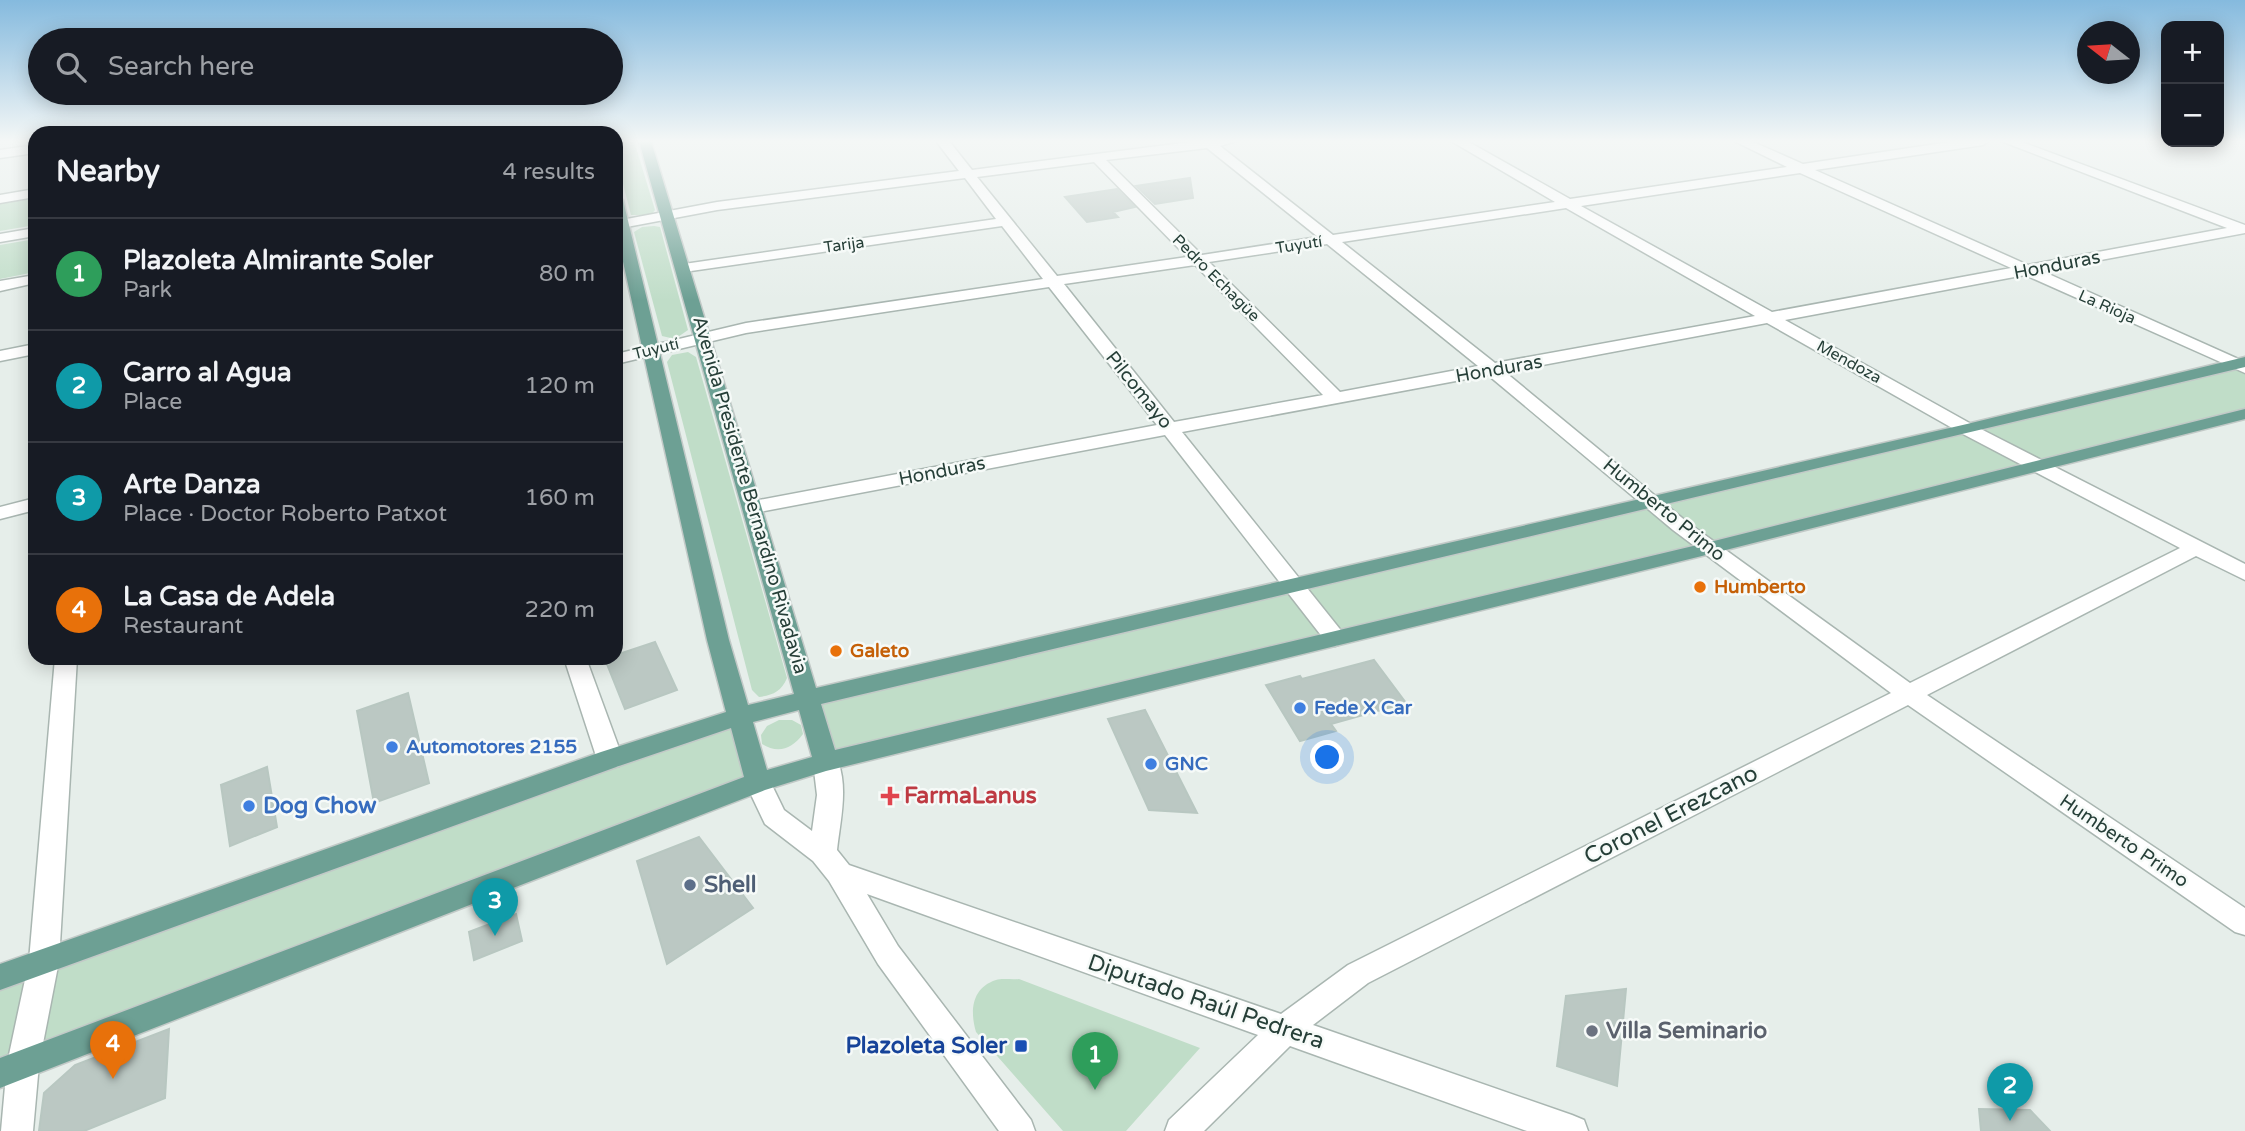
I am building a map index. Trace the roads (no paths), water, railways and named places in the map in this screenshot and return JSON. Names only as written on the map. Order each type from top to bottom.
[{"type":"main road","name":"Avenida Presidente Bernardino Rivadavia","points":[[661,194],[826,762]]},
{"type":"main road","points":[[623,241],[737,717],[758,782]]},
{"type":"main road","points":[[0,977],[610,759],[737,717],[1294,584],[2242,365]]},
{"type":"main road","points":[[12,1069],[758,782],[826,762],[1710,548],[2245,414]]},
{"type":"street","points":[[0,199],[28,194]]},
{"type":"street","points":[[623,224],[717,206],[816,194]]},
{"type":"street","name":"Pilcomayo","points":[[983,194],[1335,638]]},
{"type":"street","name":"Pedro Echagüe","points":[[1132,194],[1335,397]]},
{"type":"street","name":"Humberto Primo","points":[[1270,194],[1493,370],[1710,548],[1909,694],[2245,923]]},
{"type":"street","name":"Mendoza","points":[[1550,194],[1967,429],[2245,573]]},
{"type":"street","name":"Tuyutí","points":[[623,357],[746,328],[1637,194]]},
{"type":"street","name":"La Rioja","points":[[1857,194],[2242,365]]},
{"type":"street","points":[[2149,194],[2244,229]]},
{"type":"street","name":"Tarija","points":[[684,268],[1004,222]]},
{"type":"street","name":"Honduras","points":[[754,508],[1170,427],[1493,370],[2244,229]]},
{"type":"street","points":[[0,238],[28,233]]},
{"type":"street","points":[[0,286],[28,280]]},
{"type":"street","points":[[0,356],[28,350]]},
{"type":"street","points":[[0,513],[28,506]]},
{"type":"street","name":"Coronel Erezcano","points":[[1181,1131],[1246,1064],[1284,1030],[1323,998],[1359,974],[2196,548]]},
{"type":"street","points":[[17,1131],[12,1069],[44,961],[65,665]]},
{"type":"street","points":[[577,665],[610,759]]},
{"type":"street","name":"Avenida Presidente Bernardino Rivadavia","points":[[826,762],[830,795],[831,863]]},
{"type":"street","points":[[758,782],[774,817],[831,863],[888,955],[1019,1131]]},
{"type":"street","name":"Diputado Raúl Pedrera","points":[[831,863],[1284,1030],[1572,1131]]},
{"type":"place","name":"Humberto","points":[[1700,587]]},
{"type":"place","name":"Galeto","points":[[836,651]]},
{"type":"place","name":"Fede X Car","points":[[1300,708]]},
{"type":"place","name":"Automotores 2155","points":[[392,747]]},
{"type":"place","name":"GNC","points":[[1151,764]]},
{"type":"place","name":"FarmaLanus","points":[[890,796]]},
{"type":"place","name":"Dog Chow","points":[[249,806]]},
{"type":"place","name":"Shell","points":[[690,885]]},
{"type":"place","name":"Arte Danza","points":[[495,936]]},
{"type":"place","name":"Villa Seminario","points":[[1592,1031]]},
{"type":"place","name":"Plazoleta Soler","points":[[1021,1046]]},
{"type":"place","name":"La Casa de Adela","points":[[113,1079]]},
{"type":"place","name":"Plazoleta Almirante Soler","points":[[1095,1090]]},
{"type":"place","name":"Carro al Agua","points":[[2010,1121]]}]
